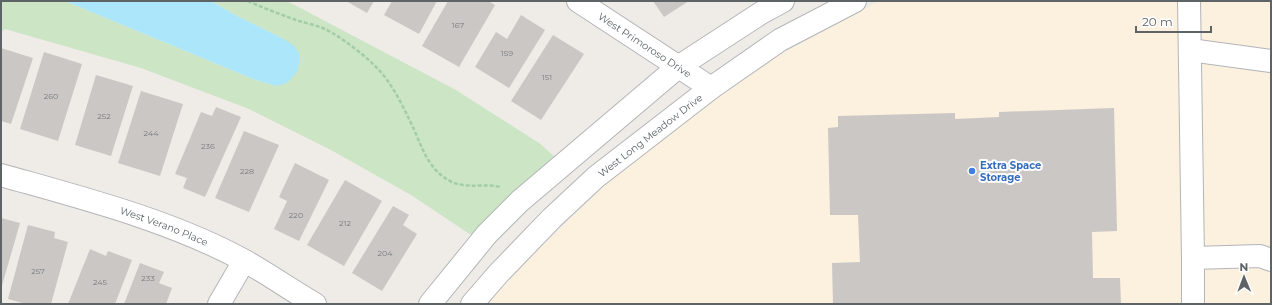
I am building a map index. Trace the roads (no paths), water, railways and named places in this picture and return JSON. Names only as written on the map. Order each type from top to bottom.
[{"type":"street","name":"West Primoroso Drive","points":[[578,1],[711,88]]},
{"type":"street","points":[[430,304],[487,234],[520,201],[678,67],[761,13],[783,1]]},
{"type":"street","name":"West Long Meadow Drive","points":[[472,304],[498,274],[552,218],[596,177],[711,88],[780,40],[855,1]]},
{"type":"street","points":[[1189,1],[1193,258],[1192,304]]},
{"type":"street","points":[[1190,50],[1271,61]]},
{"type":"street","name":"West Verano Place","points":[[1,175],[157,222],[206,242],[244,261],[314,304]]},
{"type":"street","points":[[1193,258],[1265,258]]},
{"type":"street","points":[[219,304],[244,261]]},
{"type":"water","points":[[65,1],[211,1],[293,45],[299,53],[297,72],[287,83],[276,86],[253,79]]},
{"type":"place","name":"Extra Space Storage","points":[[972,171]]}]
